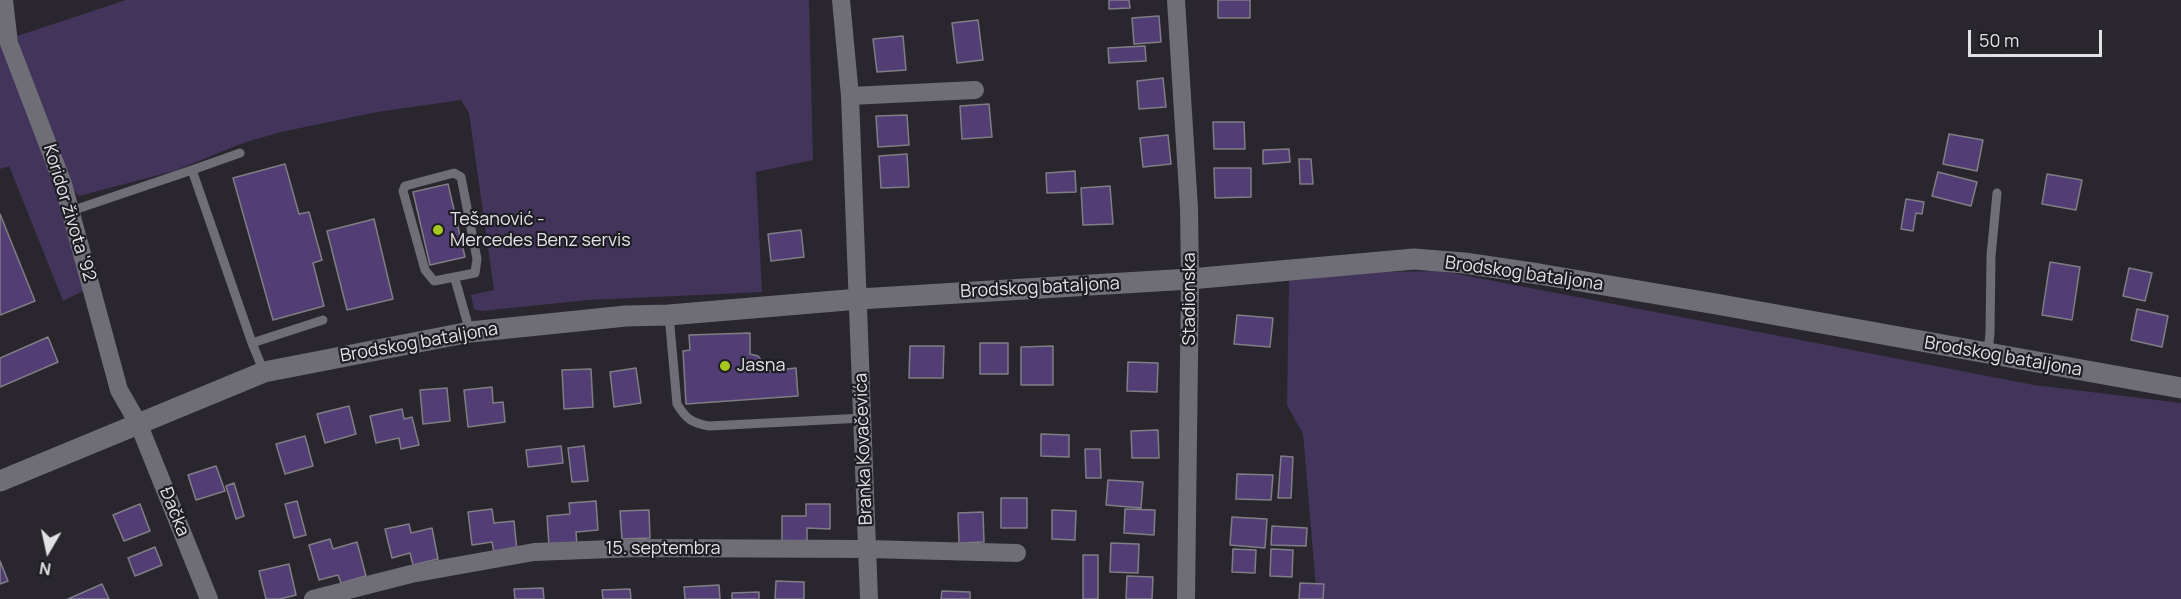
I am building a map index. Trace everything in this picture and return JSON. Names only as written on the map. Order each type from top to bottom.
[{"type":"street","name":"Koridor života '92","points":[[4,0],[9,43],[63,184],[119,390],[138,425]]},
{"type":"street","points":[[841,0],[850,96],[859,299]]},
{"type":"street","name":"Stadionska","points":[[1176,0],[1189,208],[1186,599]]},
{"type":"street","points":[[850,96],[975,90]]},
{"type":"street","name":"Brodskog bataljona","points":[[0,481],[264,372],[470,332],[626,316],[669,315],[859,299],[1190,279],[1414,259],[1464,263],[1704,302],[2181,388]]},
{"type":"street","name":"Branka Kovačevića","points":[[859,299],[869,599]]},
{"type":"street","name":"Đačka","points":[[138,425],[209,599]]},
{"type":"street","name":"15. septembra","points":[[314,599],[411,574],[534,552],[638,548],[868,549],[1017,553]]},
{"type":"lane","points":[[71,211],[240,153]]},
{"type":"lane","points":[[192,171],[264,372]]},
{"type":"lane","points":[[454,173],[461,177],[477,259],[475,273],[455,279],[434,281],[425,270],[403,191],[405,186],[454,173]]},
{"type":"lane","points":[[1988,353],[1991,256],[1997,193]]},
{"type":"lane","points":[[455,279],[470,332]]},
{"type":"lane","points":[[669,315],[677,404],[691,422],[709,426],[863,418]]},
{"type":"lane","points":[[252,343],[323,320]]},
{"type":"shaded area","points":[[126,0],[809,0],[813,160],[756,172],[762,292],[588,300],[482,311],[474,309],[471,295],[494,290],[469,113],[461,100],[377,112],[281,132],[243,143],[174,171],[79,196],[69,185],[17,36]]},
{"type":"shaded area","points":[[0,37],[63,204],[85,290],[63,301],[9,166],[0,169]]},
{"type":"shaded area","points":[[1442,271],[2034,385],[2181,403],[2181,599],[1317,599],[1303,434],[1287,405],[1289,281],[1370,272]]},
{"type":"building","points":[[1109,0],[1129,0],[1130,8],[1109,9]]},
{"type":"building","points":[[1218,0],[1250,0],[1250,18],[1218,18]]},
{"type":"building","points":[[1159,16],[1161,42],[1134,44],[1132,18]]},
{"type":"building","points":[[978,20],[983,60],[957,63],[952,23]]},
{"type":"building","points":[[903,36],[906,70],[877,72],[873,39]]},
{"type":"building","points":[[1145,46],[1146,61],[1109,63],[1108,48]]},
{"type":"building","points":[[1163,78],[1166,107],[1139,109],[1137,81]]},
{"type":"building","points":[[989,104],[992,137],[962,139],[960,106]]},
{"type":"building","points":[[907,115],[909,145],[878,147],[876,116]]},
{"type":"building","points":[[1213,122],[1244,122],[1245,149],[1214,149]]},
{"type":"building","points":[[1949,134],[1983,140],[1977,171],[1943,164]]},
{"type":"building","points":[[1168,135],[1171,164],[1143,167],[1140,138]]},
{"type":"building","points":[[1289,149],[1290,162],[1263,164],[1263,150]]},
{"type":"building","points":[[907,154],[909,187],[881,188],[879,156]]},
{"type":"building","points":[[1299,159],[1311,159],[1313,184],[1300,184]]},
{"type":"building","points":[[285,164],[299,214],[309,212],[322,260],[313,263],[324,306],[273,320],[233,178]]},
{"type":"building","points":[[1214,168],[1251,168],[1251,197],[1215,198]]},
{"type":"building","points":[[1075,171],[1076,192],[1047,193],[1046,173]]},
{"type":"building","points":[[1938,172],[1977,182],[1971,206],[1932,196]]},
{"type":"building","points":[[2047,174],[2082,180],[2076,210],[2042,204]]},
{"type":"building","points":[[448,184],[465,257],[430,265],[413,192]]},
{"type":"building","points":[[1110,186],[1113,224],[1083,225],[1081,188]]},
{"type":"building","points":[[1906,199],[1924,202],[1922,214],[1916,213],[1913,231],[1901,229]]},
{"type":"building","points":[[0,214],[35,301],[0,315]]},
{"type":"building","points":[[374,219],[393,299],[347,310],[327,231]]},
{"type":"building","points":[[801,230],[804,257],[771,261],[768,234]]},
{"type":"building","points":[[2050,262],[2080,267],[2072,320],[2042,315]]},
{"type":"building","points":[[2129,268],[2152,273],[2145,301],[2123,296]]},
{"type":"building","points":[[2137,309],[2168,316],[2162,347],[2131,340]]},
{"type":"building","points":[[1237,315],[1273,318],[1270,347],[1234,344]]},
{"type":"building","name":"Jasna","points":[[750,333],[750,354],[758,356],[770,371],[796,368],[798,396],[686,404],[683,351],[690,350],[689,335]]},
{"type":"building","points":[[48,337],[58,362],[0,387],[0,358]]},
{"type":"building","points":[[980,343],[1008,343],[1008,374],[980,374]]},
{"type":"building","points":[[910,346],[944,346],[943,378],[909,378]]},
{"type":"building","points":[[1053,346],[1053,385],[1021,385],[1021,347]]},
{"type":"building","points":[[1128,362],[1158,363],[1157,392],[1127,391]]},
{"type":"building","points":[[636,368],[641,403],[614,407],[610,372]]},
{"type":"building","points":[[591,369],[593,407],[564,409],[562,370]]},
{"type":"building","points":[[492,387],[493,403],[503,402],[505,422],[468,427],[464,390]]},
{"type":"building","points":[[447,388],[450,421],[423,424],[420,390]]},
{"type":"building","points":[[349,406],[356,434],[325,443],[317,414]]},
{"type":"building","points":[[402,409],[404,419],[412,417],[419,445],[401,449],[399,438],[376,443],[370,416]]},
{"type":"building","points":[[1158,430],[1159,458],[1132,458],[1131,431]]},
{"type":"building","points":[[1041,434],[1069,435],[1069,457],[1041,456]]},
{"type":"building","points":[[305,436],[313,466],[285,474],[276,444]]},
{"type":"building","points":[[561,446],[563,463],[528,467],[526,450]]},
{"type":"building","points":[[584,446],[588,481],[572,482],[568,448]]},
{"type":"building","points":[[1085,449],[1100,449],[1101,478],[1086,478]]},
{"type":"building","points":[[1281,456],[1293,457],[1291,498],[1278,498]]},
{"type":"building","points":[[216,466],[225,491],[196,500],[188,475]]},
{"type":"building","points":[[1237,474],[1273,475],[1271,500],[1236,499]]},
{"type":"building","points":[[1108,480],[1143,482],[1141,508],[1106,505]]},
{"type":"building","points":[[234,483],[244,516],[236,519],[226,486]]},
{"type":"building","points":[[1001,498],[1027,498],[1027,528],[1001,528]]},
{"type":"building","points":[[297,501],[306,535],[294,538],[285,504]]},
{"type":"building","points":[[596,501],[598,530],[576,532],[577,545],[549,547],[547,516],[570,514],[569,503]]},
{"type":"building","points":[[140,504],[150,531],[124,541],[113,515]]},
{"type":"building","points":[[806,504],[830,504],[830,529],[807,528],[807,544],[782,544],[782,516],[806,516]]},
{"type":"building","points":[[492,509],[494,523],[514,521],[517,551],[494,553],[492,542],[472,545],[468,512]]},
{"type":"building","points":[[1125,509],[1155,510],[1154,535],[1124,533]]},
{"type":"building","points":[[649,510],[650,538],[622,539],[620,511]]},
{"type":"building","points":[[1052,510],[1076,511],[1075,540],[1052,539]]},
{"type":"building","points":[[983,512],[984,542],[959,543],[958,513]]},
{"type":"building","points":[[1232,517],[1267,519],[1265,548],[1230,545]]},
{"type":"building","points":[[409,524],[411,533],[432,528],[438,559],[413,565],[410,553],[392,558],[385,529]]},
{"type":"building","points":[[1272,526],[1307,528],[1306,546],[1271,545]]},
{"type":"building","points":[[330,539],[333,549],[357,542],[366,576],[341,583],[338,575],[319,580],[309,545]]},
{"type":"building","points":[[1111,543],[1139,544],[1138,573],[1110,572]]},
{"type":"building","points":[[155,547],[162,565],[135,576],[128,558]]},
{"type":"building","points":[[1233,549],[1256,550],[1255,573],[1232,572]]},
{"type":"building","points":[[1271,549],[1293,550],[1292,577],[1270,576]]},
{"type":"building","points":[[1083,555],[1098,555],[1098,599],[1083,599]]},
{"type":"building","points":[[0,561],[8,581],[0,584]]},
{"type":"building","points":[[289,564],[296,595],[280,599],[266,599],[259,571]]},
{"type":"building","points":[[1127,576],[1153,577],[1152,599],[1126,599]]},
{"type":"building","points":[[776,581],[804,582],[804,599],[775,599]]},
{"type":"building","points":[[1300,583],[1324,584],[1323,599],[1299,599]]},
{"type":"building","points":[[102,584],[109,599],[68,599]]},
{"type":"building","points":[[719,585],[720,599],[685,599],[684,587]]},
{"type":"building","points":[[543,588],[544,599],[515,599],[514,589]]},
{"type":"building","points":[[630,589],[631,599],[603,599],[602,590]]},
{"type":"building","points":[[942,591],[970,592],[970,599],[941,599]]},
{"type":"building","points":[[759,592],[759,599],[732,599],[732,593]]},
{"type":"place","name":"Tešanović - Mercedes Benz servis","points":[[438,230]]},
{"type":"place","name":"Jasna","points":[[725,366]]}]
